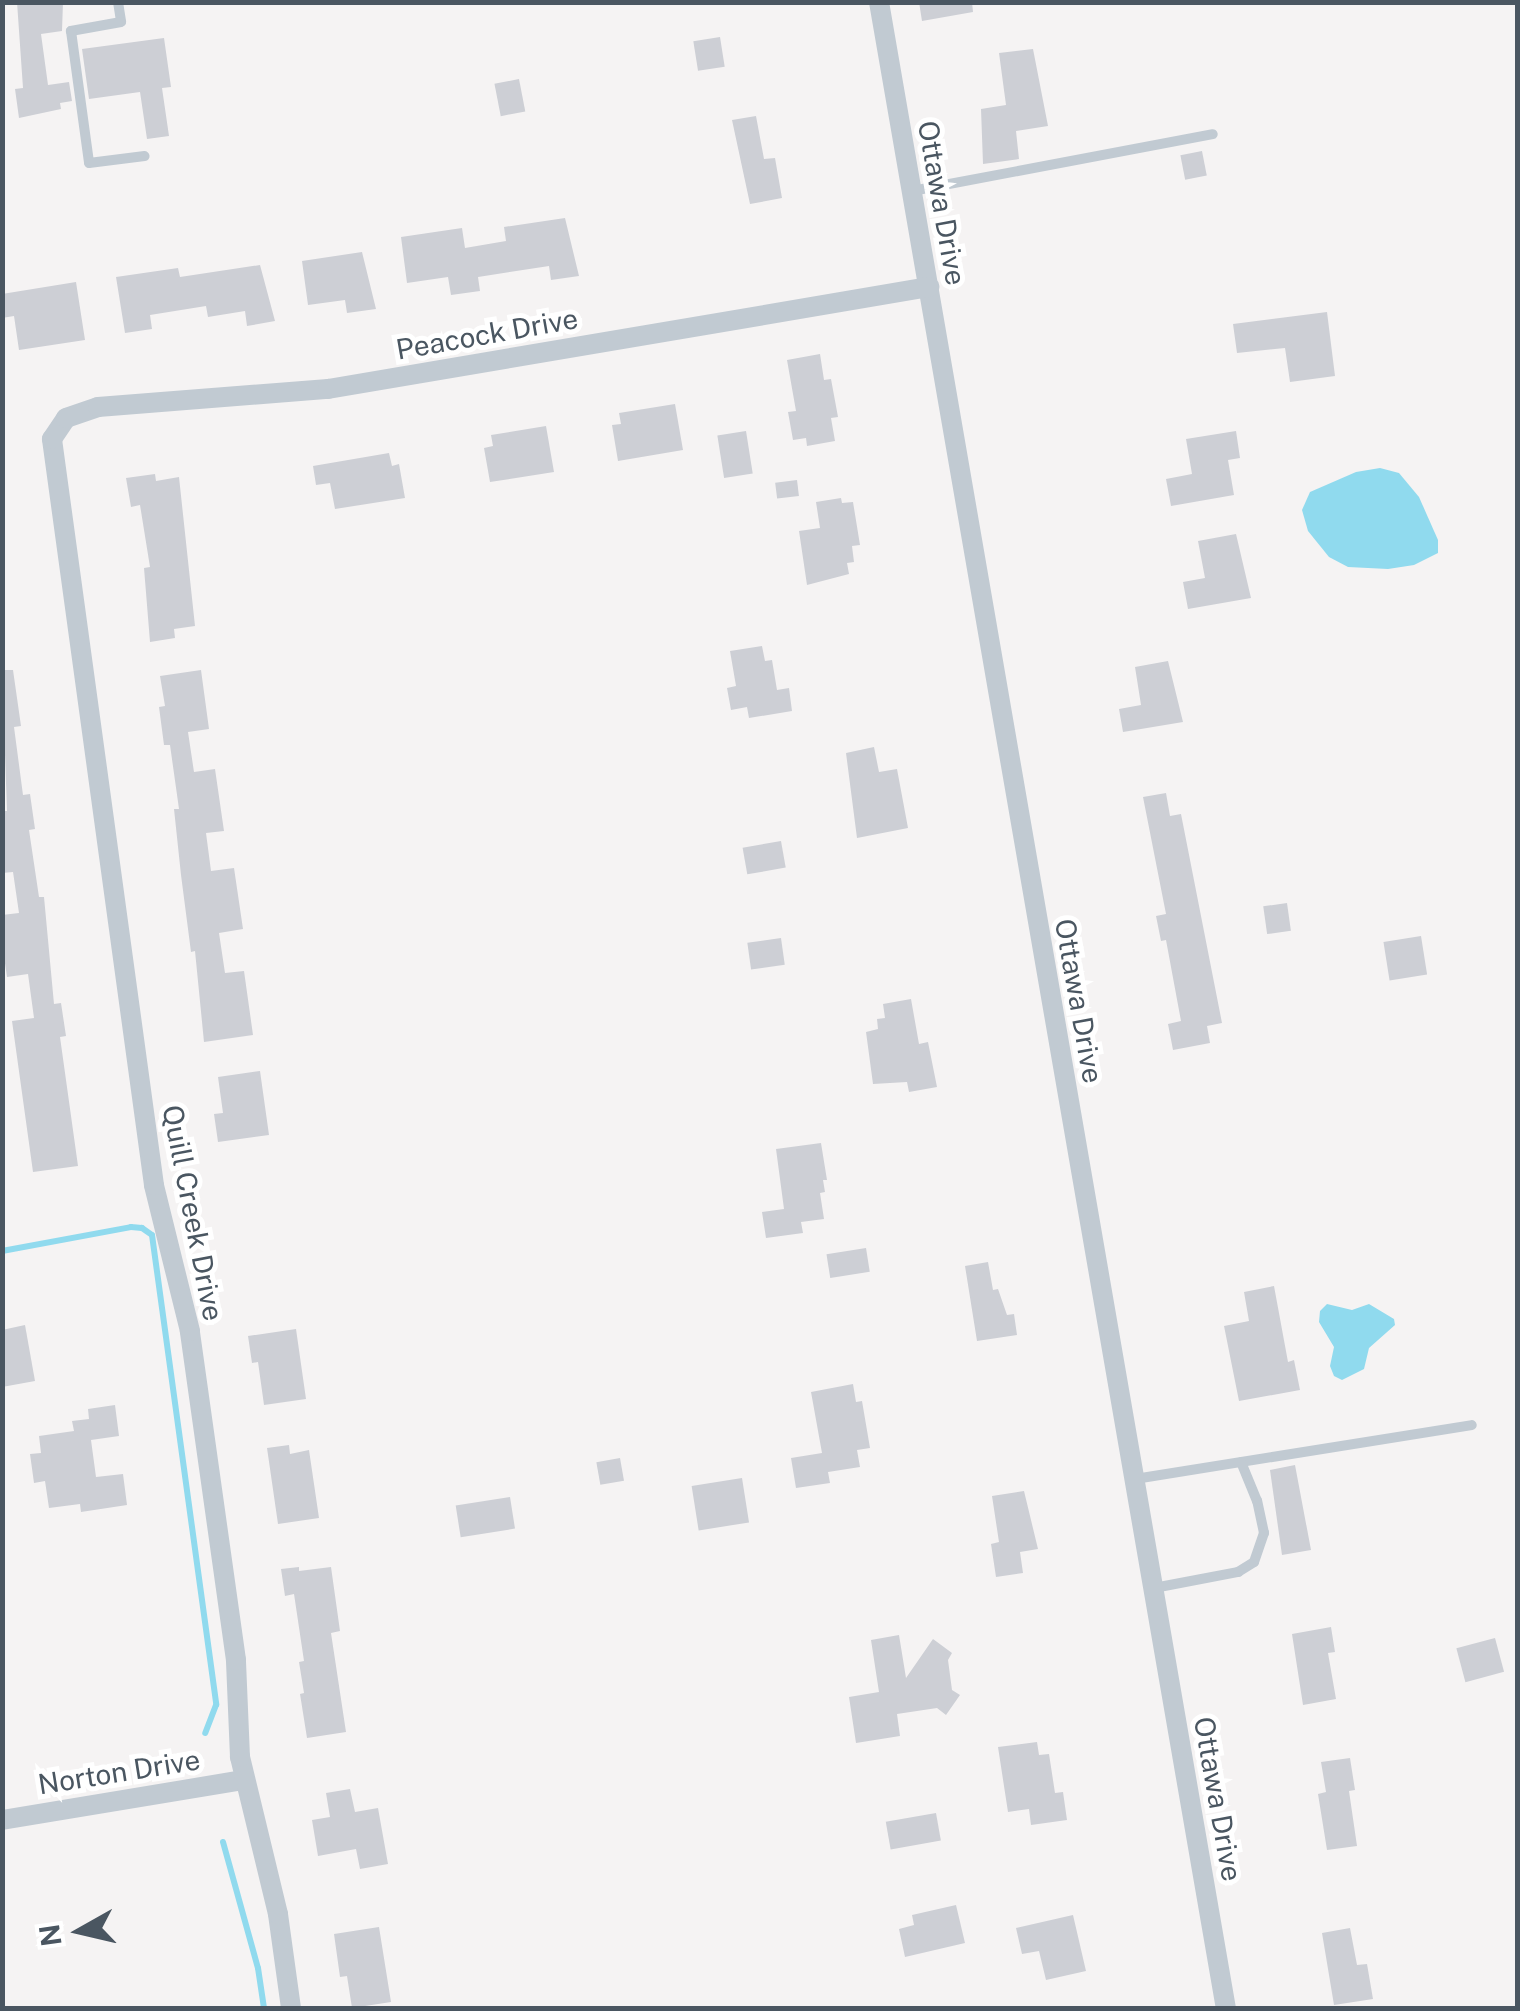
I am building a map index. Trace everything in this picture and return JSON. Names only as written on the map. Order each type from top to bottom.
[{"type":"street","name":"Ottawa Drive","points":[[879,2],[1226,2008]]},
{"type":"street","name":"Peacock Drive","points":[[58,428],[73,413],[98,407],[328,388],[929,287]]},
{"type":"street","name":"Quill Creek Drive","points":[[58,428],[52,439],[54,460],[154,1185],[190,1331],[236,1660],[244,1780],[278,1914],[291,2008]]},
{"type":"street","name":"Norton Drive","points":[[2,1820],[244,1780]]},
{"type":"lane","points":[[118,2],[121,22],[71,31],[89,162],[145,156]]},
{"type":"lane","points":[[912,191],[1213,134]]},
{"type":"lane","points":[[1134,1479],[1472,1425]]},
{"type":"lane","points":[[1153,1589],[1238,1572],[1254,1562],[1264,1533],[1257,1501],[1241,1462]]},
{"type":"water","points":[[1380,468],[1399,473],[1419,497],[1438,540],[1438,553],[1414,565],[1388,569],[1348,567],[1329,557],[1308,531],[1302,510],[1310,492],[1356,472]]},
{"type":"water","points":[[1327,1304],[1352,1310],[1369,1304],[1394,1319],[1395,1325],[1369,1348],[1364,1369],[1342,1380],[1334,1376],[1330,1366],[1334,1347],[1319,1322],[1320,1311]]},
{"type":"building","points":[[17,2],[63,2],[62,31],[41,34],[48,85],[69,82],[72,101],[60,103],[61,109],[19,118],[15,89],[23,88]]},
{"type":"building","points":[[919,2],[972,2],[973,12],[922,21]]},
{"type":"building","points":[[720,37],[725,67],[698,71],[693,41]]},
{"type":"building","points":[[164,38],[171,87],[162,88],[169,136],[147,139],[140,92],[89,99],[82,49]]},
{"type":"building","points":[[1033,49],[1048,126],[1016,131],[1019,159],[983,164],[981,109],[1006,105],[999,53]]},
{"type":"building","points":[[519,79],[525,111],[501,116],[494,84]]},
{"type":"building","points":[[756,116],[764,159],[775,158],[782,198],[750,204],[732,120]]},
{"type":"building","points":[[1202,151],[1207,176],[1185,180],[1180,155]]},
{"type":"building","points":[[565,218],[579,276],[551,280],[549,266],[478,277],[480,291],[451,295],[448,277],[407,283],[401,237],[462,228],[465,248],[506,241],[504,227]]},
{"type":"building","points":[[362,252],[376,309],[347,313],[345,300],[308,305],[302,261]]},
{"type":"building","points":[[260,265],[275,321],[247,326],[245,311],[208,317],[206,306],[150,315],[152,329],[125,333],[116,277],[178,268],[180,277]]},
{"type":"building","points":[[76,282],[85,340],[19,350],[14,316],[2,318],[2,294]]},
{"type":"building","points":[[1327,312],[1335,376],[1290,382],[1285,348],[1237,353],[1233,324]]},
{"type":"building","points":[[820,354],[824,380],[831,379],[838,417],[831,418],[835,441],[807,446],[806,438],[793,440],[788,412],[796,411],[787,360]]},
{"type":"building","points":[[675,404],[683,450],[618,461],[612,425],[621,424],[619,413]]},
{"type":"building","points":[[546,426],[554,472],[490,482],[484,448],[493,446],[491,435]]},
{"type":"building","points":[[746,431],[753,473],[724,478],[717,436]]},
{"type":"building","points":[[1236,431],[1240,458],[1228,460],[1234,495],[1171,506],[1166,479],[1192,474],[1186,439]]},
{"type":"building","points":[[389,453],[392,466],[399,464],[405,498],[335,509],[330,483],[316,485],[313,466]]},
{"type":"building","points":[[155,474],[156,481],[179,477],[195,626],[174,629],[175,638],[150,642],[144,568],[150,567],[140,505],[131,507],[126,478]]},
{"type":"building","points":[[797,480],[799,496],[777,499],[775,483]]},
{"type":"building","points":[[841,498],[842,503],[853,502],[860,545],[852,546],[854,562],[847,563],[849,574],[807,585],[799,531],[820,528],[816,502]]},
{"type":"building","points":[[1236,534],[1251,598],[1188,609],[1183,582],[1205,578],[1198,541]]},
{"type":"building","points":[[762,646],[765,661],[772,660],[777,690],[789,688],[792,711],[749,718],[747,707],[731,710],[727,688],[736,686],[730,651]]},
{"type":"building","points":[[1168,661],[1183,722],[1123,732],[1119,709],[1141,705],[1135,667]]},
{"type":"building","points":[[2,670],[13,670],[21,726],[14,727],[23,795],[30,794],[35,829],[29,830],[39,897],[44,897],[54,1004],[61,1003],[66,1036],[60,1037],[78,1166],[33,1172],[12,1021],[34,1018],[28,974],[7,977],[2,943],[2,915],[19,913],[13,872],[2,873],[2,811],[7,811]]},
{"type":"building","points":[[201,670],[209,729],[188,732],[194,772],[215,769],[224,831],[206,833],[211,871],[234,868],[243,929],[219,933],[225,973],[244,971],[253,1035],[204,1042],[195,951],[191,952],[181,875],[174,809],[179,809],[170,745],[164,745],[159,707],[165,706],[160,676]]},
{"type":"building","points":[[874,747],[879,772],[897,769],[908,828],[857,838],[846,753]]},
{"type":"building","points":[[1166,793],[1170,816],[1181,814],[1222,1023],[1207,1026],[1210,1043],[1173,1050],[1168,1024],[1181,1021],[1166,940],[1161,941],[1156,916],[1166,914],[1143,797]]},
{"type":"building","points":[[781,841],[786,868],[747,874],[743,848]]},
{"type":"building","points":[[1287,903],[1291,931],[1267,934],[1263,906]]},
{"type":"building","points":[[1421,936],[1427,975],[1390,980],[1383,942]]},
{"type":"building","points":[[781,938],[785,965],[751,969],[747,943]]},
{"type":"building","points":[[911,999],[919,1044],[928,1042],[937,1087],[909,1092],[907,1082],[873,1084],[866,1032],[878,1029],[877,1019],[885,1018],[883,1004]]},
{"type":"building","points":[[260,1071],[269,1135],[218,1142],[214,1114],[223,1113],[218,1077]]},
{"type":"building","points":[[821,1143],[827,1180],[823,1180],[825,1192],[820,1193],[824,1219],[801,1222],[803,1233],[766,1238],[762,1212],[784,1209],[776,1149]]},
{"type":"building","points":[[866,1248],[870,1272],[830,1278],[826,1254]]},
{"type":"building","points":[[988,1262],[993,1290],[998,1289],[1007,1315],[1014,1314],[1017,1335],[977,1341],[965,1266]]},
{"type":"building","points":[[1274,1286],[1288,1362],[1294,1360],[1300,1390],[1239,1401],[1224,1326],[1249,1321],[1244,1292]]},
{"type":"building","points":[[25,1325],[35,1381],[2,1387],[2,1330]]},
{"type":"building","points":[[296,1329],[306,1399],[264,1405],[258,1362],[252,1363],[248,1336]]},
{"type":"building","points":[[853,1384],[856,1402],[862,1401],[870,1448],[857,1450],[860,1467],[828,1472],[830,1483],[796,1488],[791,1458],[822,1453],[811,1392]]},
{"type":"building","points":[[115,1405],[119,1436],[91,1440],[96,1477],[123,1474],[127,1505],[81,1512],[80,1504],[49,1508],[45,1481],[34,1483],[30,1454],[41,1453],[39,1436],[74,1431],[72,1421],[89,1419],[88,1409]]},
{"type":"building","points":[[289,1445],[290,1454],[309,1450],[319,1518],[278,1524],[267,1448]]},
{"type":"building","points":[[620,1458],[624,1481],[600,1485],[596,1462]]},
{"type":"building","points":[[1295,1465],[1311,1550],[1282,1555],[1270,1470]]},
{"type":"building","points":[[742,1478],[749,1522],[699,1530],[692,1486]]},
{"type":"building","points":[[1024,1491],[1038,1549],[1020,1552],[1023,1573],[996,1577],[991,1544],[999,1542],[992,1496]]},
{"type":"building","points":[[510,1497],[515,1529],[461,1537],[456,1506]]},
{"type":"building","points":[[299,1567],[299,1571],[331,1567],[340,1631],[331,1633],[346,1732],[307,1738],[300,1694],[304,1693],[299,1662],[304,1661],[294,1594],[285,1596],[281,1569]]},
{"type":"building","points":[[1331,1627],[1335,1652],[1328,1653],[1336,1699],[1303,1705],[1292,1634]]},
{"type":"building","points":[[899,1635],[906,1678],[933,1639],[952,1653],[948,1660],[952,1690],[960,1695],[946,1715],[937,1708],[897,1714],[900,1736],[856,1743],[849,1697],[879,1692],[871,1640]]},
{"type":"building","points":[[1495,1638],[1504,1672],[1465,1682],[1456,1648]]},
{"type":"building","points":[[1037,1742],[1039,1755],[1049,1754],[1055,1793],[1063,1792],[1067,1820],[1031,1825],[1029,1809],[1008,1812],[998,1747]]},
{"type":"building","points":[[1350,1758],[1355,1790],[1349,1791],[1357,1846],[1327,1850],[1318,1794],[1326,1792],[1321,1762]]},
{"type":"building","points":[[350,1789],[355,1812],[378,1808],[388,1864],[360,1869],[356,1849],[318,1856],[312,1820],[330,1817],[326,1793]]},
{"type":"building","points":[[936,1813],[941,1841],[891,1849],[886,1822]]},
{"type":"building","points":[[956,1905],[965,1943],[905,1957],[899,1929],[914,1925],[912,1915]]},
{"type":"building","points":[[1073,1915],[1086,1971],[1046,1980],[1039,1951],[1022,1954],[1016,1928]]},
{"type":"building","points":[[379,1927],[391,2002],[352,2008],[347,1976],[340,1977],[334,1934]]},
{"type":"building","points":[[1350,1928],[1357,1965],[1367,1964],[1373,1999],[1334,2005],[1322,1933]]},
{"type":"waterway","points":[[2,1251],[131,1227],[152,1235],[216,1705],[205,1733]]},
{"type":"waterway","points":[[223,1842],[258,1968],[264,2008]]}]
